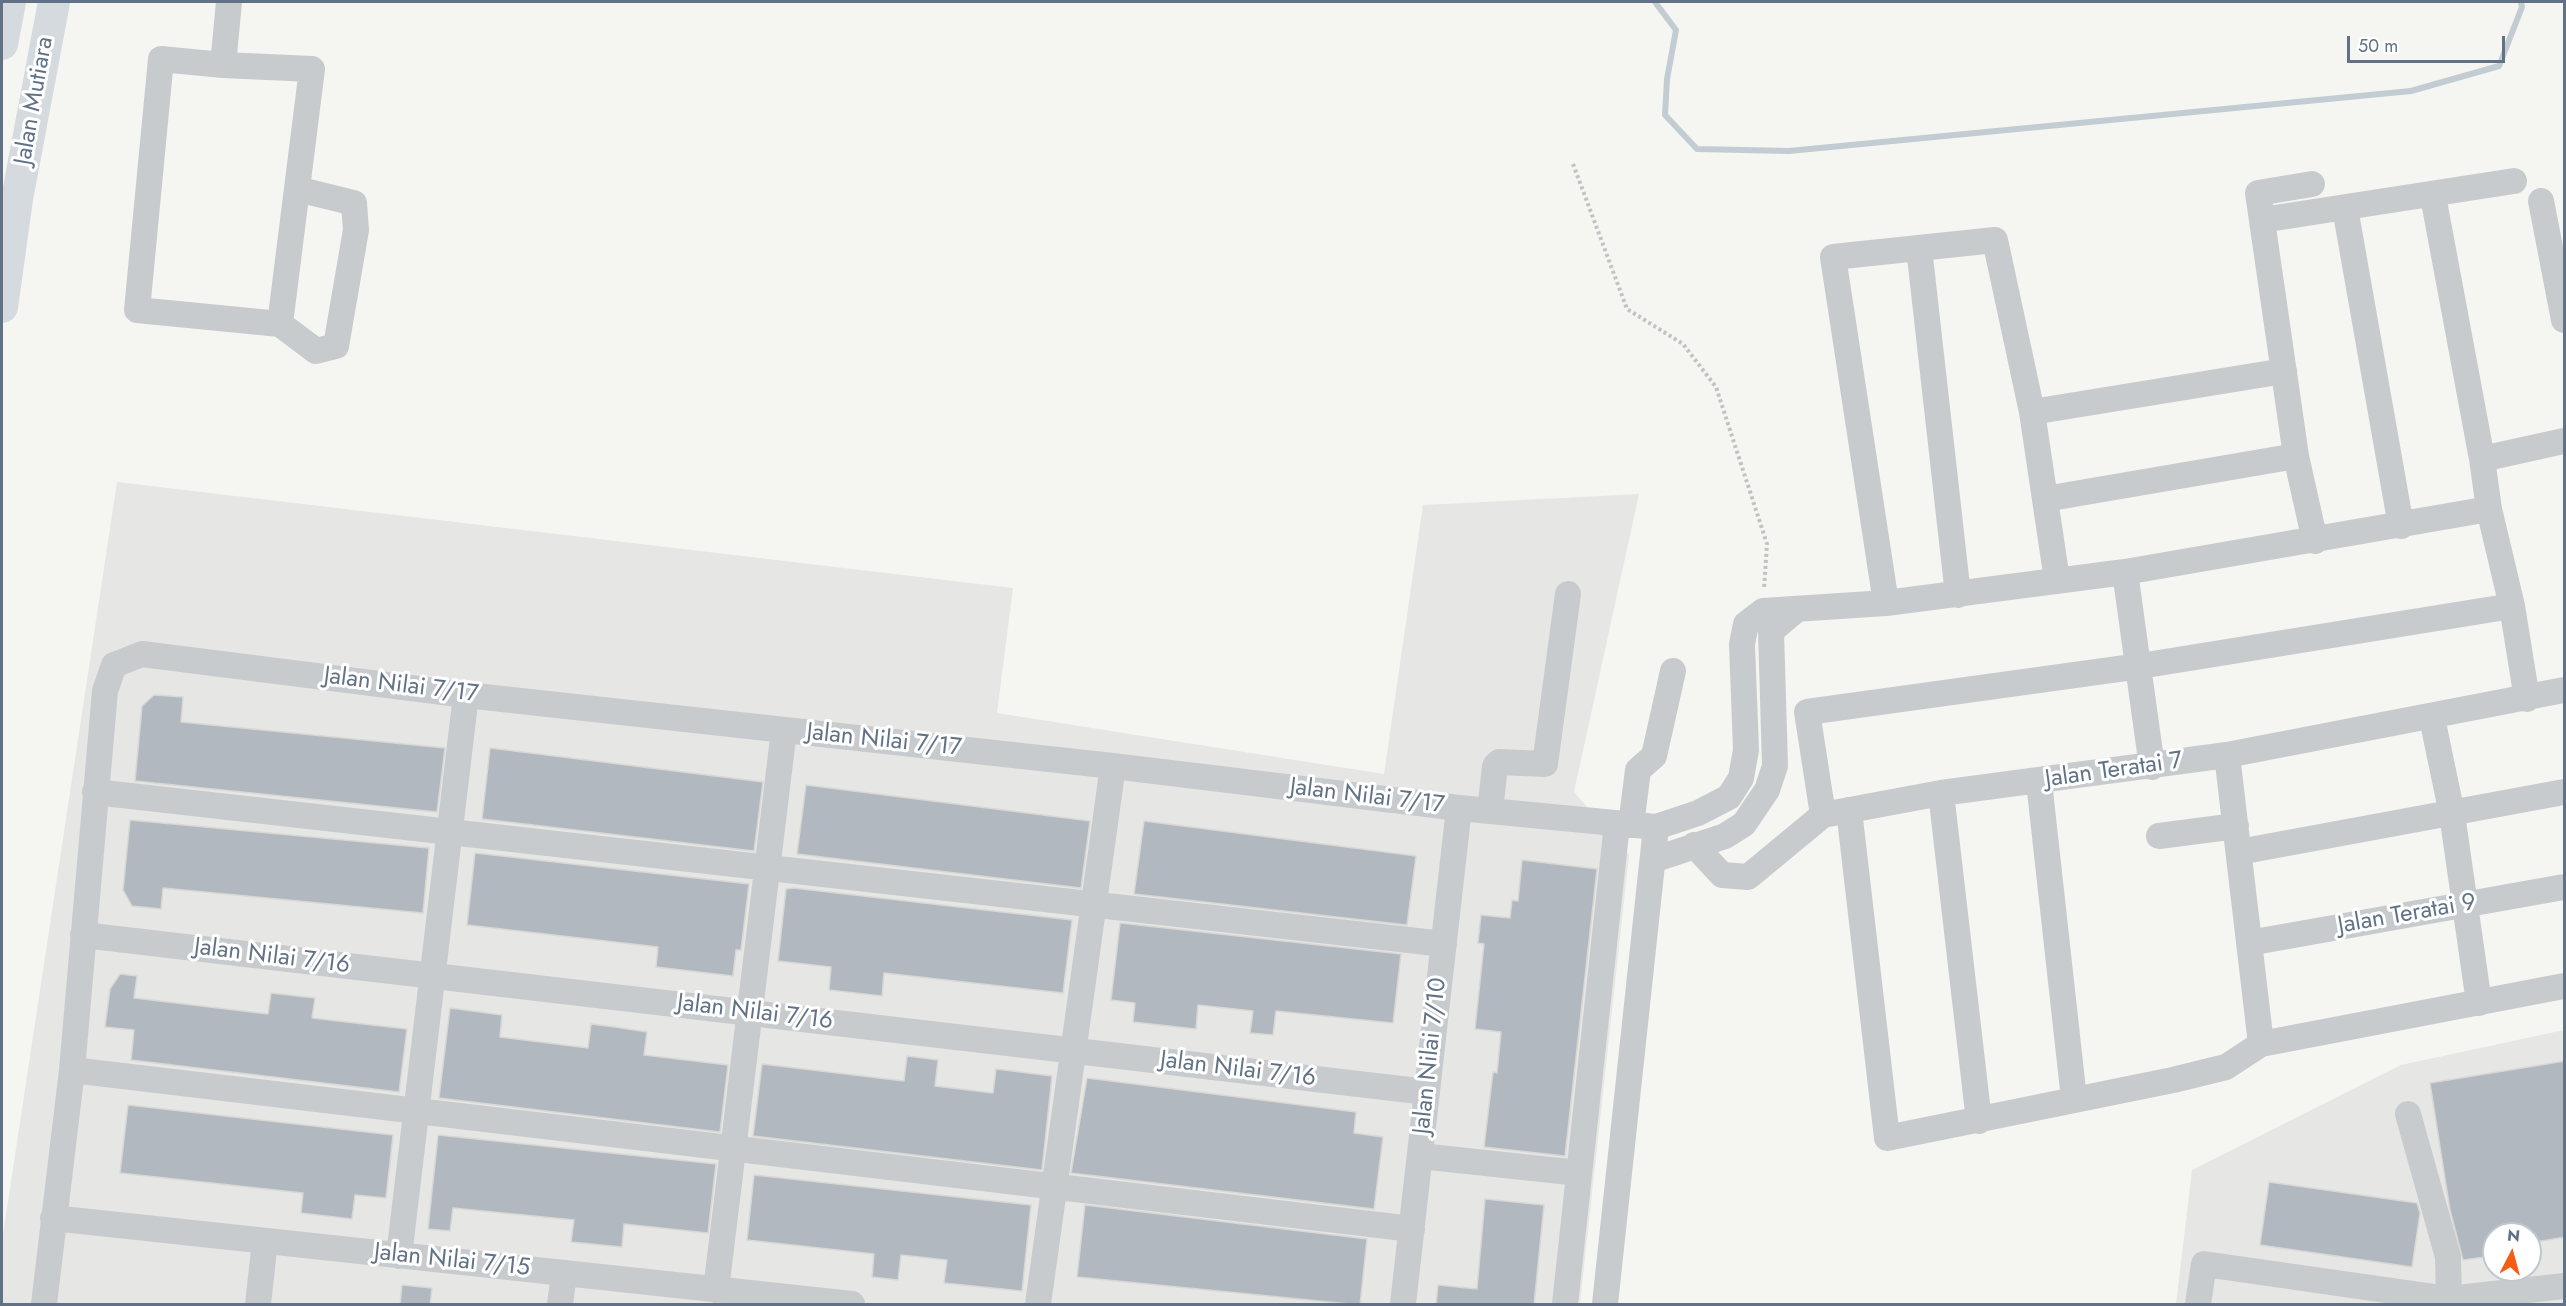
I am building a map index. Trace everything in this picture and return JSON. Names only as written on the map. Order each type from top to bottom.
[{"type":"main road","name":"Jalan Mutiara","points":[[2,44],[10,2]]},
{"type":"main road","name":"Jalan Mutiara","points":[[2,307],[17,200],[54,2]]},
{"type":"street","points":[[223,65],[229,2]]},
{"type":"street","points":[[280,324],[312,69],[223,65],[161,59],[137,310],[280,324],[316,351],[336,346],[356,230],[354,203],[297,189]]},
{"type":"street","points":[[2262,220],[2433,196],[2514,181]]},
{"type":"street","points":[[2312,184],[2258,193],[2296,456],[2315,541]]},
{"type":"street","points":[[2433,196],[2482,459],[2489,509],[2512,606],[2527,699]]},
{"type":"street","points":[[2541,201],[2565,320]]},
{"type":"street","points":[[2345,208],[2402,526]]},
{"type":"street","points":[[1886,603],[1833,257],[1995,240],[2032,412],[2057,580]]},
{"type":"street","points":[[1919,248],[1958,595]]},
{"type":"street","points":[[2032,412],[2284,371]]},
{"type":"street","points":[[2482,459],[2565,441]]},
{"type":"street","points":[[2045,499],[2296,456]]},
{"type":"street","points":[[1635,825],[1698,813],[1729,797],[1741,778],[1746,750],[1742,644],[1746,624],[1763,611],[1886,603],[2125,572],[2402,526],[2489,509]]},
{"type":"street","points":[[2125,572],[2140,666],[2152,767]]},
{"type":"street","points":[[1490,811],[1495,766],[1499,762],[1545,764],[1568,594]]},
{"type":"street","points":[[1823,815],[1807,712],[2140,666],[2512,606]]},
{"type":"street","points":[[1653,860],[1725,836],[1744,824],[1767,790],[1775,766],[1771,631],[1797,609]]},
{"type":"street","name":"Jalan Nilai 7/17","points":[[95,792],[105,691],[114,665],[142,654],[466,695],[1113,766],[1459,808],[1635,825]]},
{"type":"street","points":[[1565,1305],[1579,1173],[1635,825],[1638,770],[1654,756],[1673,671]]},
{"type":"street","name":"Jalan Teratai 7","points":[[1694,845],[1722,875],[1748,877],[1823,815],[1941,793],[2152,767],[2227,755],[2432,718],[2565,690]]},
{"type":"street","points":[[399,1256],[466,695]]},
{"type":"street","points":[[2432,718],[2452,813],[2479,1004]]},
{"type":"street","points":[[716,1290],[784,730]]},
{"type":"street","points":[[2227,755],[2261,1044]]},
{"type":"street","points":[[1038,1305],[1113,766]]},
{"type":"street","points":[[2039,782],[2074,1099]]},
{"type":"street","points":[[44,1305],[72,1070],[95,792],[1444,944]]},
{"type":"street","points":[[2238,852],[2565,792]]},
{"type":"street","points":[[1941,793],[1979,1120]]},
{"type":"street","name":"Jalan Nilai 7/10","points":[[1403,1305],[1459,808]]},
{"type":"street","points":[[1849,810],[1887,1138],[2173,1080],[2226,1067],[2261,1044],[2565,986]]},
{"type":"street","points":[[1605,1305],[1653,860],[1635,825]]},
{"type":"street","points":[[2159,836],[2236,826]]},
{"type":"street","name":"Jalan Teratai 9","points":[[2249,943],[2565,887]]},
{"type":"street","name":"Jalan Nilai 7/16","points":[[83,935],[1427,1092]]},
{"type":"street","points":[[72,1070],[1412,1229]]},
{"type":"street","points":[[2408,1114],[2448,1257],[2449,1302]]},
{"type":"street","points":[[1420,1156],[1579,1173]]},
{"type":"street","name":"Jalan Nilai 7/15","points":[[53,1218],[716,1290],[787,1301],[852,1305]]},
{"type":"street","points":[[258,1305],[265,1241]]},
{"type":"street","points":[[2198,1305],[2204,1264],[2449,1302],[2565,1286]]},
{"type":"street","points":[[560,1305],[564,1274]]},
{"type":"path","points":[[1573,164],[1627,309],[1683,344],[1716,387],[1767,543],[1763,611]]},
{"type":"shaded area","points":[[117,482],[1013,588],[997,713],[1384,774],[1423,505],[1639,494],[1574,792],[1629,855],[1580,1304],[2,1304],[2,1241]]},
{"type":"shaded area","points":[[2564,1030],[2564,1304],[2176,1304],[2192,1170],[2401,1065]]},
{"type":"building","points":[[154,695],[183,697],[181,722],[445,748],[437,812],[135,781],[142,706]]},
{"type":"building","points":[[490,748],[763,782],[754,851],[482,819]]},
{"type":"building","points":[[806,785],[1090,821],[1081,888],[797,854]]},
{"type":"building","points":[[130,820],[429,848],[423,913],[163,888],[161,909],[132,906],[123,890]]},
{"type":"building","points":[[1144,821],[1416,856],[1407,925],[1134,894]]},
{"type":"building","points":[[475,853],[749,884],[741,950],[736,950],[733,976],[656,967],[658,947],[467,925]]},
{"type":"building","points":[[1522,860],[1597,869],[1565,1156],[1484,1147],[1493,1072],[1497,1073],[1501,1032],[1475,1029],[1484,944],[1478,943],[1481,915],[1510,918],[1512,900],[1518,901]]},
{"type":"building","points":[[786,889],[1072,920],[1063,993],[884,973],[882,996],[829,990],[831,967],[778,961]]},
{"type":"building","points":[[1120,923],[1401,954],[1393,1023],[1276,1011],[1273,1035],[1250,1033],[1253,1011],[1198,1005],[1196,1029],[1133,1022],[1135,1003],[1111,1000]]},
{"type":"building","points":[[120,974],[137,976],[134,998],[268,1014],[271,993],[315,998],[312,1018],[407,1029],[399,1092],[131,1060],[134,1030],[105,1027],[110,989]]},
{"type":"building","points":[[450,1008],[502,1015],[500,1037],[588,1048],[591,1024],[647,1032],[644,1055],[728,1065],[720,1132],[439,1098]]},
{"type":"building","points":[[907,1056],[938,1060],[935,1086],[993,1093],[996,1069],[1052,1076],[1042,1170],[753,1136],[762,1064],[904,1081]]},
{"type":"building","points":[[2565,1061],[2565,1237],[2542,1241],[2542,1222],[2482,1222],[2482,1257],[2463,1260],[2450,1210],[2430,1083]]},
{"type":"building","points":[[1087,1078],[1356,1112],[1354,1133],[1383,1137],[1374,1209],[1071,1173]]},
{"type":"building","points":[[128,1105],[393,1135],[386,1198],[355,1195],[352,1219],[301,1213],[303,1193],[120,1173]]},
{"type":"building","points":[[438,1135],[716,1164],[708,1233],[624,1224],[622,1247],[571,1242],[574,1220],[453,1208],[450,1231],[428,1229]]},
{"type":"building","points":[[754,1175],[1031,1205],[1022,1291],[944,1283],[947,1260],[901,1255],[898,1280],[872,1277],[874,1254],[747,1240]]},
{"type":"building","points":[[2269,1182],[2417,1203],[2420,1213],[2412,1267],[2260,1245]]},
{"type":"building","points":[[1485,1199],[1544,1205],[1534,1305],[1436,1305],[1438,1285],[1477,1289]]},
{"type":"building","points":[[1085,1205],[1367,1239],[1360,1305],[1077,1277]]},
{"type":"building","points":[[402,1285],[432,1288],[430,1305],[400,1305]]},
{"type":"waterway","points":[[1655,2],[1676,30],[1667,79],[1665,115],[1697,149],[1789,151],[2411,91],[2499,66],[2522,7],[2521,2]]}]
